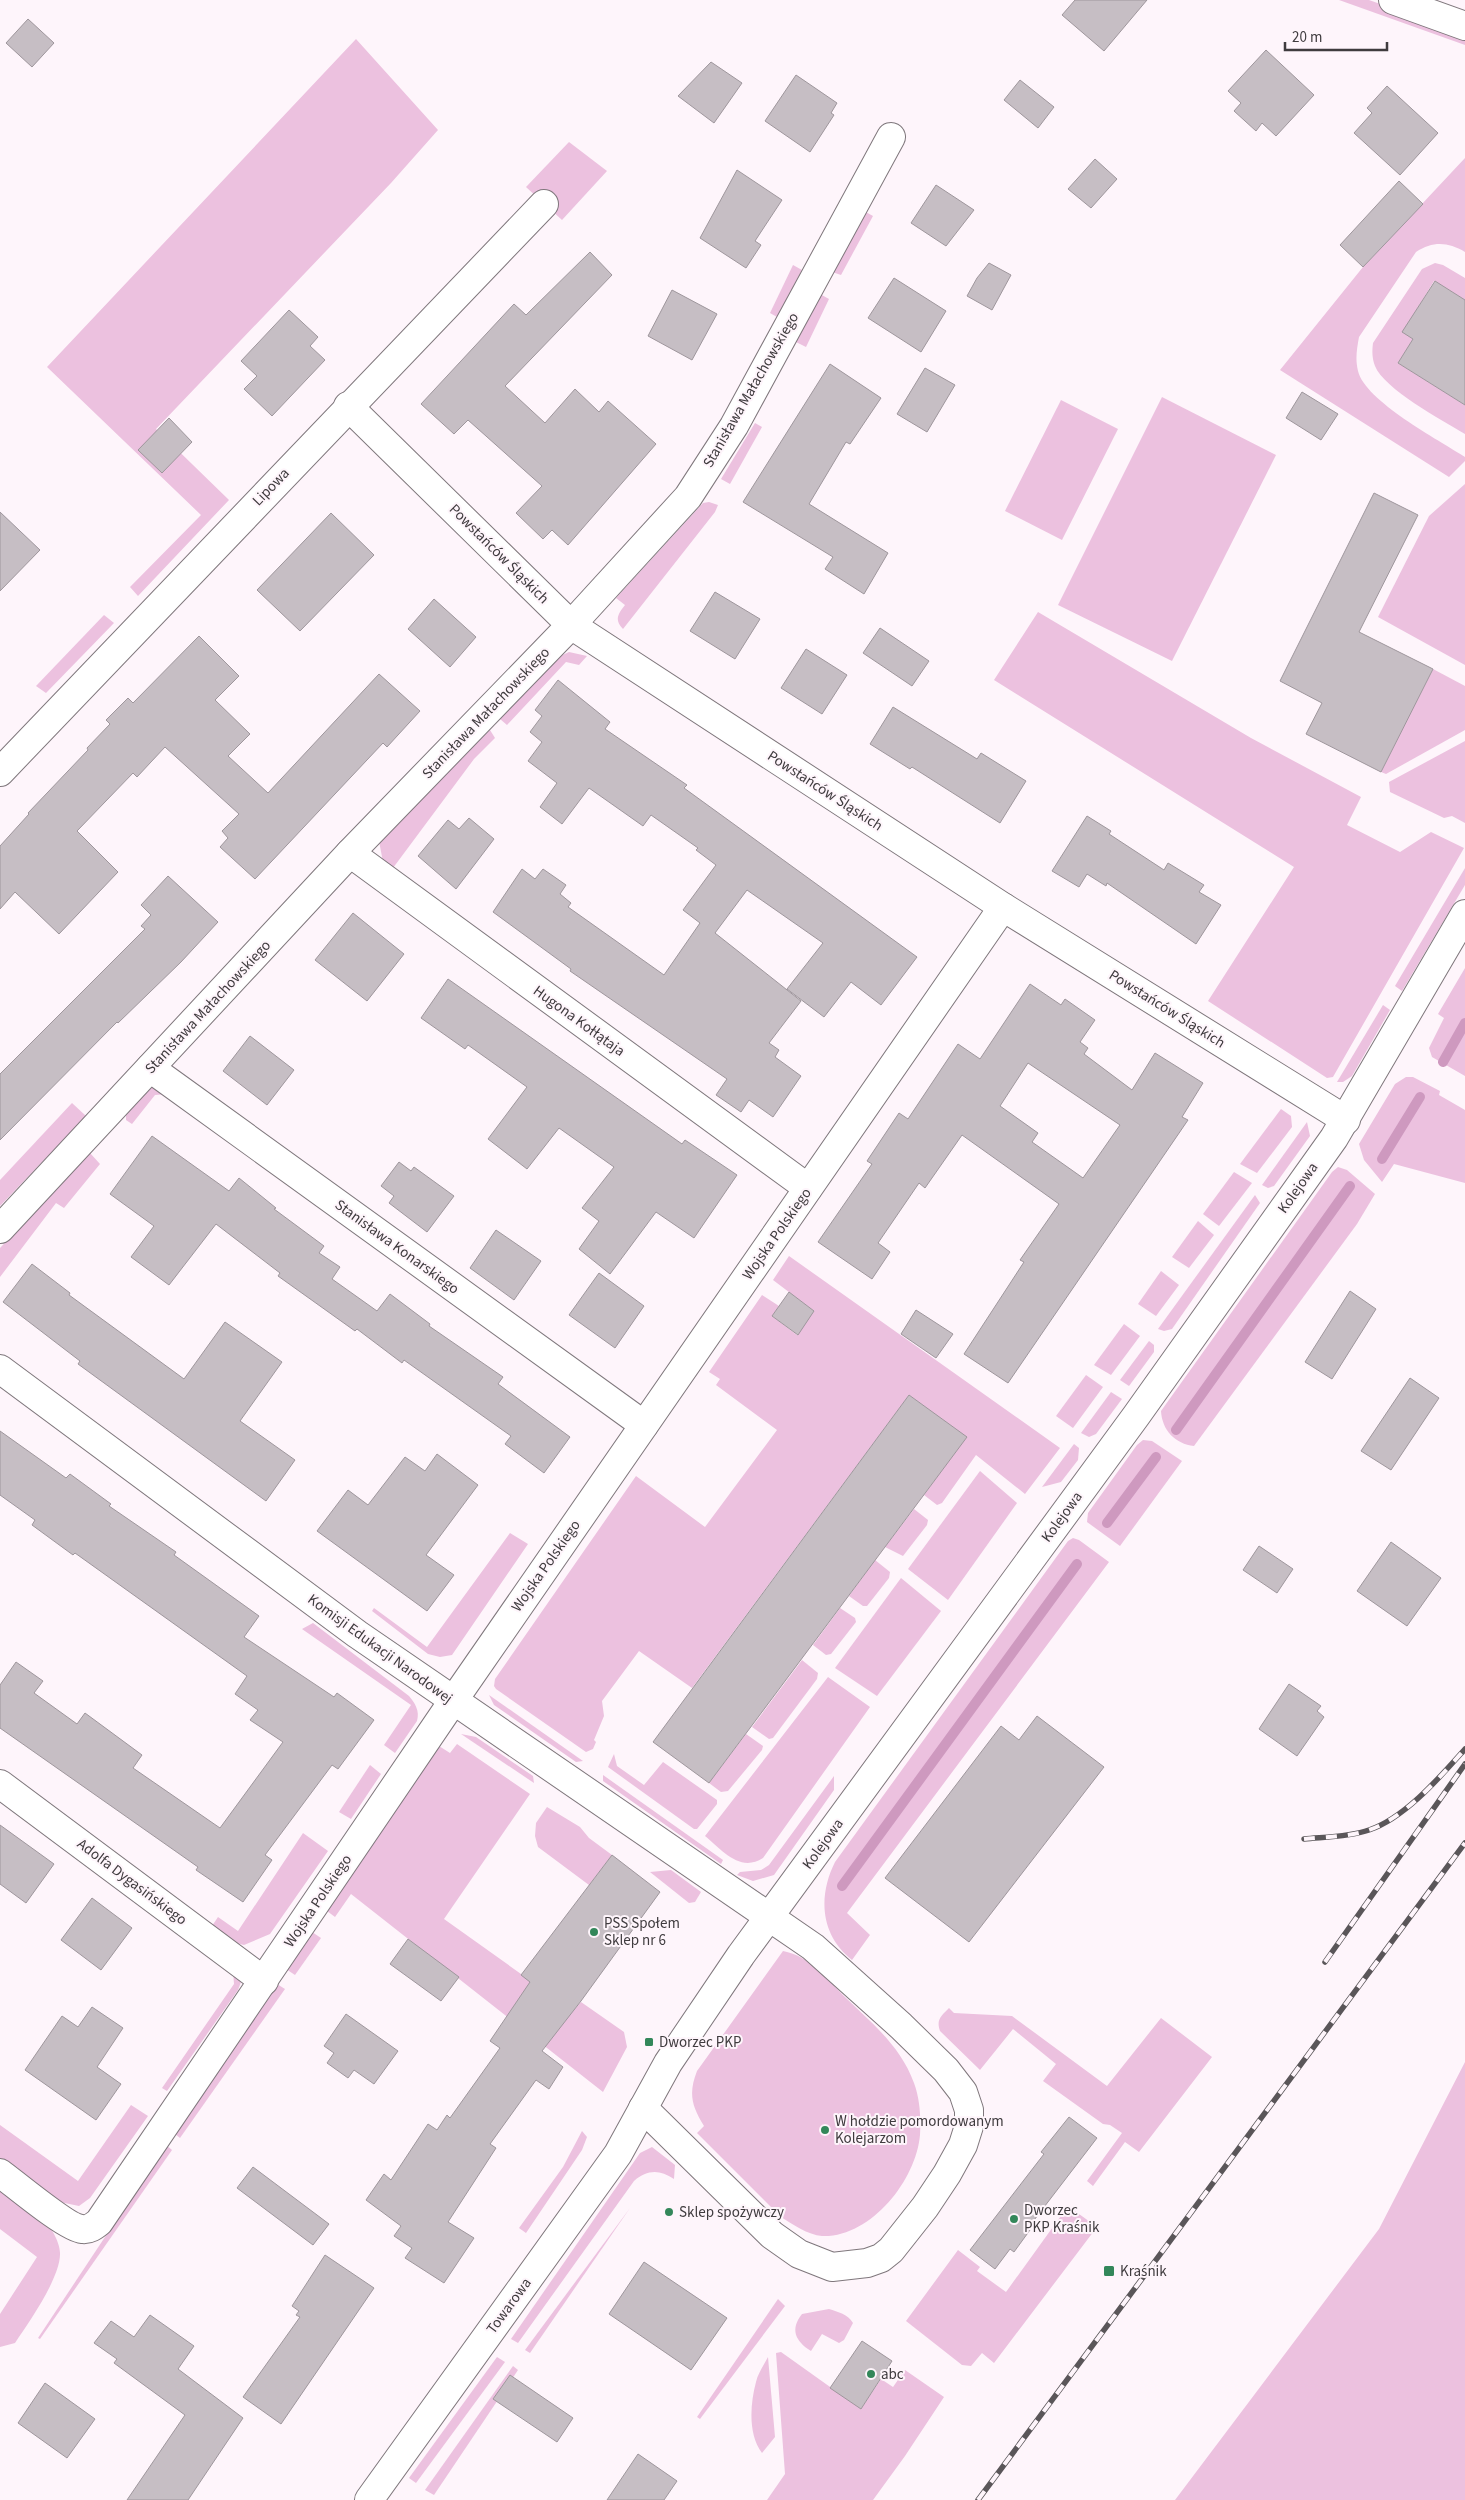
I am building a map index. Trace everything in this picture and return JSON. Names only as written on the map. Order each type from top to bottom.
[{"type":"street","points":[[1393,0],[1465,26]]},
{"type":"street","name":"Stanisława Małachowskiego","points":[[0,1228],[350,853],[571,625],[688,497],[734,426],[891,137]]},
{"type":"street","name":"Lipowa","points":[[0,772],[348,406],[544,204]]},
{"type":"street","name":"Powstańców Śląskich","points":[[348,406],[571,625],[1003,907],[1346,1120]]},
{"type":"street","name":"Hugona Kołłątaja","points":[[350,853],[808,1188]]},
{"type":"street","name":"Wojska Polskiego","points":[[0,2173],[67,2222],[81,2229],[92,2228],[99,2222],[453,1701],[1003,907]]},
{"type":"street","name":"Kolejowa","points":[[643,2108],[668,2063],[712,1996],[1136,1416],[1346,1120],[1465,914]]},
{"type":"street","name":"Stanisława Konarskiego","points":[[150,1068],[644,1426]]},
{"type":"street","name":"Komisji Edukacji Narodowej","points":[[0,1370],[357,1634],[814,1947],[927,2052],[963,2092],[969,2110],[969,2126],[962,2145],[925,2207],[895,2246],[881,2258],[852,2266],[832,2267],[812,2261],[772,2235],[643,2108]]},
{"type":"street","name":"Adolfa Dygasińskiego","points":[[0,1784],[264,1981]]},
{"type":"street","name":"Towarowa","points":[[369,2500],[618,2154],[643,2108]]},
{"type":"shaded area","points":[[1339,0],[1369,0],[1465,34],[1465,45]]},
{"type":"shaded area","points":[[356,39],[438,130],[391,183],[156,429],[229,500],[138,596],[130,587],[201,515],[47,367]]},
{"type":"shaded area","points":[[569,142],[607,171],[562,220],[526,187]]},
{"type":"shaded area","points":[[1465,158],[1465,252],[1453,246],[1440,244],[1422,248],[1416,252],[1359,337],[1357,354],[1358,371],[1364,383],[1374,395],[1404,419],[1465,457],[1465,461],[1449,477],[1280,370],[1363,267]]},
{"type":"shaded area","points":[[864,211],[873,216],[841,275],[832,272]]},
{"type":"shaded area","points":[[1435,263],[1443,265],[1465,278],[1465,300],[1434,281],[1403,332],[1413,339],[1398,363],[1465,405],[1465,434],[1401,394],[1381,375],[1373,360],[1373,343],[1422,269]]},
{"type":"shaded area","points":[[793,265],[802,270],[777,317],[770,313]]},
{"type":"shaded area","points":[[820,294],[829,299],[806,347],[796,342]]},
{"type":"shaded area","points":[[1162,397],[1276,455],[1172,661],[1058,605]]},
{"type":"shaded area","points":[[1061,400],[1118,429],[1062,540],[1005,511]]},
{"type":"shaded area","points":[[755,423],[762,427],[730,484],[721,479]]},
{"type":"shaded area","points":[[1465,484],[1465,665],[1378,617],[1429,516]]},
{"type":"shaded area","points":[[709,502],[718,505],[715,512],[623,629],[620,626],[618,617],[625,605],[616,598],[703,503]]},
{"type":"shaded area","points":[[1038,612],[1251,738],[1361,797],[1347,825],[1400,852],[1431,832],[1464,848],[1333,1077],[1327,1078],[1208,1001],[1294,867],[994,680]]},
{"type":"shaded area","points":[[104,615],[114,623],[46,693],[36,686]]},
{"type":"shaded area","points":[[569,652],[587,656],[579,665],[566,662],[507,725],[500,719],[558,657]]},
{"type":"shaded area","points":[[1433,669],[1465,686],[1465,730],[1386,774],[1381,772]]},
{"type":"shaded area","points":[[490,730],[495,738],[474,759],[393,868],[383,862],[379,841],[383,836]]},
{"type":"shaded area","points":[[1465,741],[1465,823],[1452,816],[1444,818],[1390,792],[1389,782]]},
{"type":"shaded area","points":[[1465,868],[1465,885],[1402,991],[1395,986]]},
{"type":"shaded area","points":[[1465,968],[1465,1076],[1432,1057],[1429,1048],[1444,1018],[1438,1014]]},
{"type":"shaded area","points":[[1383,1005],[1390,1010],[1352,1076],[1343,1082],[1337,1082]]},
{"type":"shaded area","points":[[1406,1077],[1413,1077],[1440,1091],[1439,1095],[1465,1110],[1465,1183],[1394,1164],[1382,1182],[1364,1160],[1359,1144],[1395,1084]]},
{"type":"shaded area","points":[[156,1087],[167,1094],[155,1095],[132,1124],[126,1120],[126,1115],[151,1088]]},
{"type":"shaded area","points":[[72,1103],[86,1116],[0,1206],[0,1180]]},
{"type":"shaded area","points":[[1281,1109],[1291,1116],[1292,1127],[1257,1173],[1240,1164]]},
{"type":"shaded area","points":[[1307,1122],[1310,1136],[1274,1186],[1268,1188],[1262,1185]]},
{"type":"shaded area","points":[[90,1153],[100,1164],[64,1208],[56,1203],[0,1277],[0,1248]]},
{"type":"shaded area","points":[[1338,1167],[1347,1170],[1375,1194],[1357,1224],[1194,1446],[1175,1439],[1164,1424],[1161,1411],[1332,1172]]},
{"type":"shaded area","points":[[1234,1172],[1252,1183],[1219,1226],[1203,1214]]},
{"type":"shaded area","points":[[1255,1195],[1260,1203],[1172,1329],[1164,1331],[1158,1329]]},
{"type":"shaded area","points":[[1198,1221],[1214,1235],[1189,1268],[1172,1257]]},
{"type":"shaded area","points":[[789,1256],[1060,1448],[1025,1494],[976,1455],[942,1503],[937,1505],[924,1495],[966,1437],[909,1395],[692,1688],[639,1651],[602,1701],[604,1716],[594,1740],[596,1742],[593,1749],[586,1752],[496,1689],[494,1686],[495,1679],[636,1476],[705,1527],[777,1430],[716,1385],[720,1379],[709,1372],[762,1295],[779,1306],[772,1316],[797,1335],[814,1311],[773,1280]]},
{"type":"shaded area","points":[[1161,1271],[1179,1285],[1156,1316],[1138,1304]]},
{"type":"shaded area","points":[[1124,1324],[1140,1336],[1111,1375],[1094,1365]]},
{"type":"shaded area","points":[[1149,1341],[1154,1345],[1154,1352],[1129,1386],[1120,1380]]},
{"type":"shaded area","points":[[1086,1375],[1103,1387],[1073,1428],[1056,1416]]},
{"type":"shaded area","points":[[1111,1392],[1122,1399],[1096,1434],[1089,1437],[1081,1433]]},
{"type":"shaded area","points":[[1143,1440],[1152,1441],[1182,1461],[1120,1546],[1087,1522],[1088,1513],[1137,1445]]},
{"type":"shaded area","points":[[1074,1444],[1079,1448],[1078,1460],[1061,1482],[1042,1487]]},
{"type":"shaded area","points":[[980,1471],[1017,1503],[948,1600],[908,1569]]},
{"type":"shaded area","points":[[914,1509],[928,1520],[927,1525],[903,1556],[885,1547]]},
{"type":"shaded area","points":[[510,1533],[528,1544],[452,1655],[440,1657],[428,1654],[372,1611],[374,1608],[427,1647]]},
{"type":"shaded area","points":[[1073,1538],[1079,1540],[1109,1562],[847,1913],[870,1935],[852,1960],[833,1939],[825,1914],[826,1888],[835,1862],[1068,1541]]},
{"type":"shaded area","points":[[875,1560],[890,1572],[889,1578],[867,1606],[863,1606],[849,1596]]},
{"type":"shaded area","points":[[901,1578],[941,1611],[877,1696],[835,1668]]},
{"type":"shaded area","points":[[840,1608],[855,1618],[856,1622],[831,1654],[826,1655],[813,1645]]},
{"type":"shaded area","points":[[313,1623],[413,1701],[417,1711],[417,1721],[395,1753],[384,1745],[411,1705],[302,1629]]},
{"type":"shaded area","points":[[802,1660],[818,1673],[817,1679],[773,1738],[769,1739],[752,1727]]},
{"type":"shaded area","points":[[828,1677],[870,1707],[763,1858],[747,1863],[732,1858],[705,1836]]},
{"type":"shaded area","points":[[489,1695],[583,1761],[576,1762],[494,1705]]},
{"type":"shaded area","points":[[461,1734],[476,1737],[533,1776],[534,1783]]},
{"type":"shaded area","points":[[746,1734],[763,1746],[762,1750],[728,1791],[721,1792],[709,1783]]},
{"type":"shaded area","points":[[457,1744],[530,1794],[444,1919],[573,2011],[581,2002],[624,2032],[627,2047],[603,2092],[351,1894],[335,1917],[327,1911],[439,1746],[450,1753]]},
{"type":"shaded area","points":[[614,1754],[617,1766],[644,1785],[663,1762],[717,1800],[717,1804],[697,1829],[694,1829],[608,1767]]},
{"type":"shaded area","points":[[370,1765],[381,1774],[351,1819],[339,1812]]},
{"type":"shaded area","points":[[603,1775],[723,1860],[721,1864],[603,1781]]},
{"type":"shaded area","points":[[834,1776],[834,1790],[774,1875],[753,1881],[737,1875],[740,1872],[761,1870],[769,1865]]},
{"type":"shaded area","points":[[547,1807],[580,1827],[589,1838],[612,1855],[589,1885],[538,1847],[535,1836],[536,1823]]},
{"type":"shaded area","points":[[303,1833],[328,1851],[270,1934],[244,1945],[236,1943],[212,1926],[218,1917],[238,1931]]},
{"type":"shaded area","points":[[671,1870],[701,1892],[695,1902],[689,1903],[650,1872]]},
{"type":"shaded area","points":[[312,1932],[321,1938],[295,1975],[286,1969]]},
{"type":"shaded area","points":[[783,1951],[802,1958],[818,1969],[876,2027],[902,2058],[918,2095],[920,2135],[917,2153],[900,2188],[888,2204],[873,2217],[857,2228],[840,2234],[822,2236],[811,2234],[781,2217],[697,2133],[704,2126],[694,2106],[692,2093],[697,2071]]},
{"type":"shaded area","points":[[233,1970],[240,1973],[241,1982],[238,1990],[167,2091],[162,2088],[234,1984]]},
{"type":"shaded area","points":[[277,1984],[285,1989],[180,2138],[175,2134]]},
{"type":"shaded area","points":[[949,2008],[954,2013],[1012,2016],[1107,2086],[1161,2018],[1212,2057],[1139,2152],[1125,2142],[1093,2186],[1087,2181],[1122,2133],[1110,2125],[1103,2124],[1043,2081],[1056,2064],[1013,2029],[980,2070],[940,2031],[940,2018]]},
{"type":"shaded area","points":[[1465,2062],[1465,2500],[1175,2500],[1379,2229]]},
{"type":"shaded area","points":[[131,2105],[148,2116],[90,2198],[79,2206],[55,2201],[0,2160],[0,2125],[78,2181]]},
{"type":"shaded area","points":[[582,2131],[587,2137],[582,2150],[526,2233],[519,2228],[563,2167]]},
{"type":"shaded area","points":[[166,2145],[172,2150],[40,2339],[38,2338]]},
{"type":"shaded area","points":[[652,2147],[675,2165],[674,2179],[658,2172],[653,2172],[634,2181],[518,2343],[511,2339],[640,2153]]},
{"type":"shaded area","points":[[0,2185],[42,2216],[55,2237],[60,2253],[55,2274],[36,2312],[15,2343],[0,2347],[0,2314],[37,2257],[0,2229]]},
{"type":"shaded area","points":[[1068,2206],[1097,2227],[994,2363],[982,2353],[971,2366],[962,2365],[906,2321],[958,2250],[980,2267],[977,2271],[1006,2292]]},
{"type":"shaded area","points":[[630,2208],[530,2353],[525,2350]]},
{"type":"shaded area","points":[[778,2299],[785,2306],[700,2419],[697,2417]]},
{"type":"shaded area","points":[[829,2309],[846,2315],[853,2323],[844,2340],[839,2343],[822,2334],[811,2351],[798,2339],[795,2330],[798,2319],[802,2314]]},
{"type":"shaded area","points":[[781,2352],[861,2409],[881,2379],[893,2387],[905,2370],[944,2397],[873,2500],[767,2500],[785,2474],[776,2353]]},
{"type":"shaded area","points":[[497,2357],[505,2362],[416,2483],[409,2478]]},
{"type":"shaded area","points":[[768,2357],[775,2437],[762,2453],[754,2437],[751,2419],[757,2379]]},
{"type":"shaded area","points":[[513,2366],[518,2370],[434,2495],[425,2490]]},
{"type":"building","points":[[1075,0],[1147,0],[1104,51],[1062,15]]},
{"type":"building","points":[[28,19],[54,43],[32,67],[6,43]]},
{"type":"building","points":[[1266,50],[1314,95],[1276,136],[1262,123],[1256,131],[1234,111],[1241,103],[1228,91]]},
{"type":"building","points":[[711,62],[742,83],[714,123],[678,96]]},
{"type":"building","points":[[796,75],[837,103],[831,113],[834,115],[810,152],[765,121]]},
{"type":"building","points":[[1020,80],[1054,107],[1038,128],[1004,100]]},
{"type":"building","points":[[1387,86],[1438,133],[1400,175],[1354,133],[1372,113],[1367,108]]},
{"type":"building","points":[[1095,159],[1117,179],[1091,208],[1068,189]]},
{"type":"building","points":[[737,170],[782,200],[755,241],[761,245],[746,268],[700,238]]},
{"type":"building","points":[[1399,181],[1423,204],[1363,267],[1340,245]]},
{"type":"building","points":[[936,185],[974,210],[946,246],[911,223]]},
{"type":"building","points":[[590,252],[612,275],[505,386],[545,423],[575,389],[599,412],[608,401],[656,444],[568,545],[552,530],[543,539],[516,513],[542,486],[468,420],[454,434],[421,404],[514,304],[526,315]]},
{"type":"building","points":[[989,263],[1011,275],[992,310],[967,296],[977,278]]},
{"type":"building","points":[[894,278],[946,311],[921,352],[868,318]]},
{"type":"building","points":[[1435,281],[1465,300],[1465,405],[1398,363],[1413,339],[1402,332]]},
{"type":"building","points":[[672,290],[717,314],[692,360],[648,336]]},
{"type":"building","points":[[289,310],[318,337],[310,346],[325,360],[272,416],[244,389],[257,376],[241,361]]},
{"type":"building","points":[[830,364],[881,398],[850,444],[846,442],[809,504],[888,553],[864,594],[825,569],[833,557],[743,502]]},
{"type":"building","points":[[925,368],[955,385],[927,432],[897,414]]},
{"type":"building","points":[[1302,392],[1338,414],[1321,440],[1286,418]]},
{"type":"building","points":[[169,418],[192,442],[162,473],[138,450]]},
{"type":"building","points":[[1374,493],[1418,515],[1359,632],[1433,669],[1381,772],[1306,734],[1322,703],[1280,681]]},
{"type":"building","points":[[0,512],[40,550],[0,591]]},
{"type":"building","points":[[331,513],[374,555],[300,631],[257,590]]},
{"type":"building","points":[[715,592],[760,619],[735,659],[690,631]]},
{"type":"building","points":[[434,599],[476,637],[450,667],[408,629]]},
{"type":"building","points":[[880,628],[929,661],[912,686],[863,653]]},
{"type":"building","points":[[199,636],[239,676],[215,700],[250,734],[228,756],[268,793],[379,674],[420,711],[387,747],[383,743],[255,879],[220,847],[228,838],[222,831],[239,814],[165,747],[137,777],[133,773],[77,831],[118,872],[59,934],[15,892],[0,909],[0,846],[110,724],[106,720],[128,698],[133,703]]},
{"type":"building","points":[[806,649],[847,675],[822,714],[781,688]]},
{"type":"building","points":[[558,680],[610,722],[605,729],[687,785],[684,788],[917,957],[881,1005],[851,982],[824,1017],[787,989],[823,943],[747,890],[715,933],[801,1001],[769,1043],[779,1050],[775,1057],[801,1076],[773,1117],[749,1100],[741,1112],[716,1095],[727,1079],[570,971],[571,969],[493,912],[522,869],[535,879],[543,869],[566,885],[560,894],[571,903],[568,907],[664,975],[700,923],[683,910],[716,865],[696,850],[698,848],[651,815],[643,826],[589,788],[562,824],[540,807],[557,783],[528,761],[542,742],[530,732],[542,716],[535,710]]},
{"type":"building","points":[[893,707],[977,759],[981,753],[1026,781],[1000,823],[912,767],[910,769],[870,744]]},
{"type":"building","points":[[1087,816],[1111,831],[1109,834],[1164,870],[1168,863],[1204,885],[1199,892],[1221,905],[1196,944],[1107,883],[1106,886],[1087,874],[1079,887],[1052,871]]},
{"type":"building","points":[[469,818],[494,839],[456,889],[418,856],[448,820],[459,829]]},
{"type":"building","points":[[168,876],[218,922],[181,962],[117,1022],[0,1140],[0,1074],[145,929],[141,926],[151,915],[141,905]]},
{"type":"building","points":[[353,913],[404,954],[367,1001],[315,960]]},
{"type":"building","points":[[448,979],[682,1144],[685,1140],[737,1175],[694,1238],[656,1212],[610,1274],[579,1249],[599,1221],[582,1208],[614,1167],[559,1128],[527,1169],[488,1139],[527,1087],[468,1045],[465,1049],[421,1018]]},
{"type":"building","points":[[1030,984],[1061,1005],[1065,999],[1095,1020],[1080,1042],[1088,1048],[1084,1054],[1132,1090],[1155,1053],[1203,1083],[1182,1117],[1188,1120],[1008,1383],[964,1354],[1024,1262],[1020,1260],[1059,1204],[962,1135],[925,1188],[919,1183],[878,1243],[890,1252],[872,1279],[818,1242],[872,1164],[867,1161],[899,1113],[908,1119],[958,1044],[980,1059]],"holes":[[[1028,1063],[1120,1125],[1083,1178],[1032,1142],[1038,1133],[1000,1106]]]},
{"type":"building","points":[[250,1036],[294,1070],[267,1105],[223,1071]]},
{"type":"building","points":[[152,1136],[229,1191],[239,1178],[276,1208],[274,1209],[324,1246],[319,1253],[340,1267],[332,1279],[377,1311],[390,1294],[430,1324],[429,1326],[503,1377],[498,1384],[570,1437],[544,1473],[505,1444],[511,1436],[404,1360],[402,1363],[357,1329],[355,1331],[278,1276],[280,1273],[216,1224],[169,1285],[131,1257],[154,1226],[110,1194]]},
{"type":"building","points":[[399,1162],[411,1171],[414,1167],[454,1196],[427,1232],[389,1203],[394,1196],[381,1186]]},
{"type":"building","points":[[496,1230],[541,1261],[514,1300],[470,1268]]},
{"type":"building","points":[[32,1264],[70,1293],[69,1295],[184,1379],[225,1322],[282,1362],[240,1421],[295,1460],[266,1501],[78,1364],[80,1361],[3,1302]]},
{"type":"building","points":[[599,1273],[644,1306],[615,1348],[569,1315]]},
{"type":"building","points":[[1350,1291],[1376,1309],[1332,1379],[1305,1362]]},
{"type":"building","points":[[789,1292],[814,1311],[798,1335],[772,1316]]},
{"type":"building","points":[[916,1310],[953,1334],[936,1358],[901,1334]]},
{"type":"building","points":[[1410,1378],[1439,1398],[1391,1470],[1361,1451]]},
{"type":"building","points":[[909,1395],[967,1437],[709,1783],[653,1742]]},
{"type":"building","points":[[0,1431],[66,1478],[70,1474],[111,1504],[109,1506],[176,1552],[174,1555],[259,1616],[244,1637],[334,1697],[337,1693],[374,1720],[338,1769],[332,1765],[265,1855],[272,1860],[243,1902],[196,1870],[198,1867],[0,1728],[0,1685],[16,1662],[43,1681],[34,1693],[77,1724],[85,1713],[142,1755],[133,1768],[220,1828],[283,1742],[250,1720],[258,1710],[235,1694],[247,1676],[75,1553],[73,1555],[32,1525],[35,1520],[0,1495]]},
{"type":"building","points":[[437,1454],[478,1485],[426,1555],[454,1575],[427,1611],[317,1531],[348,1490],[368,1505],[405,1457],[425,1471]]},
{"type":"building","points":[[1391,1542],[1441,1578],[1407,1626],[1357,1591]]},
{"type":"building","points":[[1259,1546],[1293,1569],[1277,1593],[1243,1570]]},
{"type":"building","points":[[1289,1684],[1321,1706],[1317,1711],[1324,1717],[1297,1756],[1259,1729]]},
{"type":"building","points":[[1037,1716],[1104,1767],[969,1942],[885,1878],[1001,1726],[1019,1740]]},
{"type":"building","points":[[0,1825],[54,1864],[26,1903],[0,1884]]},
{"type":"building","points":[[612,1855],[660,1892],[581,2001],[542,2051],[563,2067],[549,2089],[536,2080],[490,2144],[496,2148],[448,2222],[474,2238],[444,2283],[405,2258],[412,2248],[394,2236],[401,2226],[366,2200],[384,2174],[391,2180],[428,2124],[437,2130],[447,2115],[450,2118],[500,2048],[490,2041],[530,1982],[521,1975]]},
{"type":"building","points":[[92,1898],[132,1928],[101,1970],[61,1940]]},
{"type":"building","points":[[408,1939],[459,1977],[441,2001],[390,1964]]},
{"type":"building","points":[[92,2007],[123,2028],[97,2067],[121,2084],[96,2120],[25,2070],[62,2016],[78,2027]]},
{"type":"building","points":[[346,2014],[398,2051],[374,2084],[354,2070],[348,2078],[327,2063],[334,2053],[324,2046]]},
{"type":"building","points":[[1069,2117],[1097,2138],[1028,2228],[1030,2230],[1014,2252],[1010,2249],[995,2269],[970,2250],[1044,2154],[1041,2152]]},
{"type":"building","points":[[253,2167],[329,2224],[313,2245],[237,2188]]},
{"type":"building","points":[[325,2255],[374,2288],[281,2424],[243,2397],[300,2317],[296,2315],[299,2311],[292,2306]]},
{"type":"building","points":[[644,2262],[727,2318],[691,2370],[609,2314]]},
{"type":"building","points":[[150,2315],[194,2346],[178,2369],[243,2418],[188,2500],[127,2500],[185,2415],[114,2363],[117,2359],[94,2343],[111,2321],[134,2337]]},
{"type":"building","name":"abc","points":[[862,2341],[892,2361],[861,2409],[830,2388]]},
{"type":"building","points":[[510,2375],[573,2418],[557,2442],[493,2399]]},
{"type":"building","points":[[45,2383],[95,2419],[67,2458],[18,2423]]},
{"type":"building","points":[[638,2454],[677,2481],[664,2500],[607,2500]]},
{"type":"waterway","points":[[1443,1062],[1465,1023]]},
{"type":"waterway","points":[[1382,1159],[1420,1097]]},
{"type":"waterway","points":[[1176,1430],[1350,1186]]},
{"type":"waterway","points":[[1107,1523],[1156,1457]]},
{"type":"waterway","points":[[842,1886],[1077,1564]]},
{"type":"railway","points":[[1304,1839],[1353,1834],[1382,1824],[1396,1816],[1421,1796],[1465,1749]]},
{"type":"railway","points":[[1325,1962],[1465,1764]]},
{"type":"railway","points":[[978,2500],[1465,1843]]},
{"type":"place","name":"PSS Społem Sklep nr 6","points":[[594,1932]]},
{"type":"place","name":"Dworzec PKP","points":[[649,2042]]},
{"type":"place","name":"W hołdzie pomordowanym Kolejarzom","points":[[825,2130]]},
{"type":"place","name":"Sklep spożywczy","points":[[669,2212]]},
{"type":"place","name":"Dworzec PKP Kraśnik","points":[[1014,2219]]},
{"type":"place","name":"Kraśnik","points":[[1109,2271]]},
{"type":"place","name":"abc","points":[[871,2374]]}]
